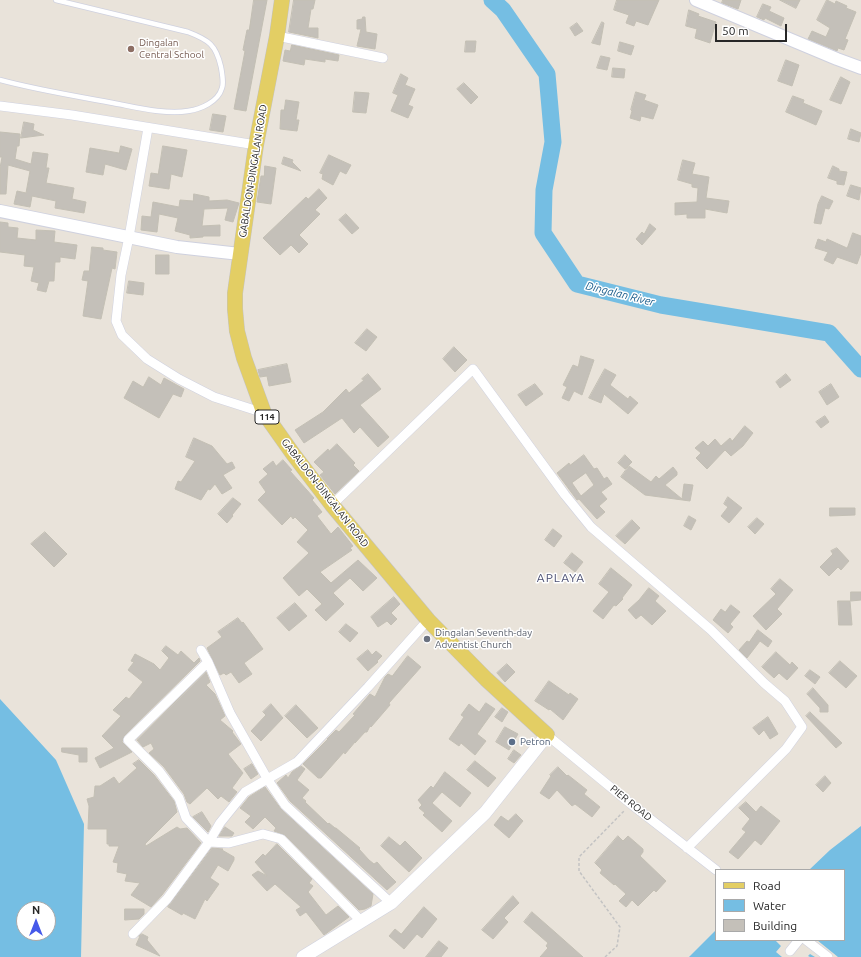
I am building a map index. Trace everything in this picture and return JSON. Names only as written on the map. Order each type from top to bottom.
[{"type":"main road","name":"GABALDON-DINGALAN ROAD","points":[[282,0],[277,36],[256,145],[235,293],[237,331],[244,358],[264,413],[332,505],[428,620],[486,679],[547,735]]},
{"type":"main road","points":[[303,957],[391,903],[484,813],[547,735]]},
{"type":"street","points":[[696,0],[714,4],[861,68]]},
{"type":"street","points":[[277,36],[383,58]]},
{"type":"street","points":[[0,106],[72,115],[256,145]]},
{"type":"street","points":[[148,128],[121,275],[116,321],[122,335],[147,359],[179,379],[214,397],[264,413]]},
{"type":"street","points":[[0,211],[177,247],[240,254]]},
{"type":"street","points":[[332,505],[473,369],[565,495],[591,527],[711,630],[764,683],[785,701],[802,727],[786,749],[687,848]]},
{"type":"street","points":[[133,934],[167,899],[209,842],[220,823],[245,792],[297,762],[368,687],[428,620]]},
{"type":"street","points":[[201,650],[208,662],[230,714],[268,780],[285,805],[391,903]]},
{"type":"street","points":[[208,662],[128,740],[159,771],[179,798],[186,818],[209,842],[229,843],[263,834],[281,839],[361,921]]},
{"type":"street","name":"PIER ROAD","points":[[547,735],[631,804],[715,869]]},
{"type":"street","points":[[790,951],[798,941]]},
{"type":"street","points":[[807,941],[828,957]]},
{"type":"lane","points":[[0,80],[44,90],[142,108],[173,111],[187,111],[209,104],[218,96],[223,88],[222,70],[219,58],[212,45],[204,38],[188,32],[59,0]]},
{"type":"path","points":[[605,957],[616,946],[620,927],[580,871],[580,857],[631,804]]},
{"type":"water","points":[[0,699],[56,760],[84,824],[81,957],[0,957]]},
{"type":"water","points":[[861,826],[861,957],[689,957],[715,931],[715,941],[845,941],[845,869],[810,869],[830,850]]},
{"type":"pier","points":[[776,941],[818,941],[838,957],[815,957],[810,954],[808,956],[810,957],[782,957],[776,952],[781,946]]},
{"type":"building","points":[[254,0],[267,0],[246,111],[234,109],[245,51],[243,50],[247,30],[249,30]]},
{"type":"building","points":[[294,0],[315,0],[313,9],[311,9],[308,28],[318,28],[318,38],[289,32]]},
{"type":"building","points":[[617,0],[659,0],[648,25],[636,21],[634,26],[626,23],[629,15],[614,10]]},
{"type":"building","points":[[723,0],[741,0],[738,9],[722,3]]},
{"type":"building","points":[[780,0],[800,0],[796,8]]},
{"type":"building","points":[[827,0],[835,4],[836,1],[847,6],[846,8],[856,12],[845,39],[848,40],[844,50],[838,48],[837,51],[808,39],[812,31],[826,37],[830,28],[817,20]]},
{"type":"building","points":[[763,4],[771,7],[769,11],[784,18],[781,26],[765,18],[764,20],[757,17]]},
{"type":"building","points":[[689,10],[699,14],[698,16],[716,22],[710,43],[695,38],[697,29],[686,26]]},
{"type":"building","points":[[365,17],[366,32],[377,34],[375,49],[357,46],[361,29],[357,29],[357,20],[362,19]]},
{"type":"building","points":[[602,22],[604,23],[600,45],[592,43]]},
{"type":"building","points":[[577,23],[583,31],[575,36],[570,28]]},
{"type":"building","points":[[466,41],[476,41],[475,52],[465,52]]},
{"type":"building","points":[[620,42],[634,46],[631,55],[618,51]]},
{"type":"building","points":[[292,45],[339,55],[338,61],[325,59],[325,62],[305,59],[304,65],[283,61],[285,50],[290,51]]},
{"type":"building","points":[[601,56],[610,58],[607,70],[597,68]]},
{"type":"building","points":[[786,60],[799,65],[792,86],[778,81]]},
{"type":"building","points":[[613,68],[625,69],[624,78],[612,77]]},
{"type":"building","points":[[401,74],[408,78],[405,85],[415,89],[408,105],[413,107],[408,118],[391,111],[398,95],[393,93]]},
{"type":"building","points":[[841,77],[850,82],[841,104],[830,100]]},
{"type":"building","points":[[464,83],[478,97],[471,104],[457,89]]},
{"type":"building","points":[[355,92],[369,93],[366,113],[353,112]]},
{"type":"building","points":[[636,92],[646,95],[644,100],[658,105],[653,119],[641,116],[640,121],[630,118]]},
{"type":"building","points":[[793,96],[804,100],[803,103],[822,111],[816,125],[786,112]]},
{"type":"building","points":[[286,100],[299,102],[296,120],[299,120],[297,131],[280,129],[281,110],[284,110]]},
{"type":"building","points":[[213,114],[226,116],[223,132],[210,130]]},
{"type":"building","points":[[24,122],[34,124],[33,130],[44,135],[21,138]]},
{"type":"building","points":[[851,129],[861,133],[859,142],[848,139]]},
{"type":"building","points":[[0,132],[20,134],[19,146],[17,146],[15,159],[31,164],[33,152],[48,154],[46,168],[49,168],[46,183],[74,188],[72,199],[86,202],[84,213],[55,208],[56,201],[32,196],[30,207],[14,204],[17,191],[26,193],[30,171],[8,165],[6,194],[0,194],[0,168],[2,157],[0,157]]},
{"type":"building","points":[[121,146],[132,149],[126,170],[105,164],[103,175],[86,172],[90,148],[119,153]]},
{"type":"building","points":[[163,146],[187,150],[182,177],[171,174],[169,189],[149,186],[151,173],[158,174]]},
{"type":"building","points":[[329,155],[351,165],[346,174],[340,171],[333,185],[322,179],[323,174],[320,173]]},
{"type":"building","points":[[284,157],[293,160],[292,162],[301,171],[282,164]]},
{"type":"building","points":[[683,160],[695,163],[692,174],[709,177],[706,198],[729,201],[727,213],[705,209],[705,218],[687,218],[687,214],[675,215],[675,203],[697,202],[698,188],[692,187],[692,184],[678,180]]},
{"type":"building","points":[[265,166],[276,168],[271,204],[257,202],[261,176],[264,176]]},
{"type":"building","points":[[833,166],[839,169],[839,171],[847,172],[844,185],[837,184],[837,181],[828,178]]},
{"type":"building","points":[[851,185],[861,188],[859,200],[847,196]]},
{"type":"building","points":[[319,189],[327,198],[315,210],[320,214],[299,235],[308,244],[299,253],[291,245],[280,255],[263,238],[306,197],[308,199]]},
{"type":"building","points":[[194,194],[209,197],[209,201],[227,200],[239,203],[233,222],[225,220],[228,208],[204,209],[202,226],[220,225],[220,236],[190,238],[190,235],[175,231],[178,218],[159,214],[157,232],[141,230],[142,216],[151,217],[153,202],[179,207],[180,200],[193,201]]},
{"type":"building","points":[[822,196],[833,201],[829,209],[825,208],[821,224],[814,223],[818,204]]},
{"type":"building","points":[[346,214],[359,228],[352,234],[339,220]]},
{"type":"building","points":[[0,222],[8,223],[8,227],[18,228],[17,238],[36,240],[36,230],[55,231],[54,242],[77,245],[75,259],[60,257],[60,262],[55,262],[54,281],[49,281],[46,292],[37,290],[39,283],[31,281],[34,267],[24,266],[25,255],[0,252]]},
{"type":"building","points":[[650,224],[656,229],[642,245],[636,239],[642,232],[644,234]]},
{"type":"building","points":[[853,233],[861,236],[861,253],[857,264],[837,257],[833,264],[824,260],[828,252],[815,248],[818,239],[826,242],[827,239],[847,248]]},
{"type":"building","points":[[92,247],[117,252],[115,269],[112,268],[101,319],[83,316],[88,281],[82,280],[84,271],[89,271]]},
{"type":"building","points":[[156,255],[169,255],[169,274],[156,274]]},
{"type":"building","points":[[129,281],[144,283],[143,295],[127,293]]},
{"type":"building","points":[[367,329],[377,337],[366,351],[355,343]]},
{"type":"building","points":[[454,347],[467,360],[455,372],[443,359]]},
{"type":"building","points":[[581,356],[594,360],[582,395],[574,391],[569,401],[562,398],[567,387],[563,385],[573,365],[578,367]]},
{"type":"building","points":[[287,364],[291,382],[269,386],[267,376],[260,377],[258,370]]},
{"type":"building","points":[[605,369],[616,375],[610,385],[628,399],[630,396],[638,403],[628,414],[604,394],[601,403],[589,398]]},
{"type":"building","points":[[368,374],[381,389],[360,405],[389,437],[378,447],[360,427],[354,433],[342,418],[304,443],[295,430],[323,412],[346,389],[349,393],[364,380],[362,379]]},
{"type":"building","points":[[786,374],[791,380],[780,388],[776,382]]},
{"type":"building","points":[[149,377],[161,385],[164,378],[184,389],[181,397],[173,394],[159,418],[124,398],[133,381],[143,387]]},
{"type":"building","points":[[535,384],[543,394],[526,406],[518,395]]},
{"type":"building","points":[[831,384],[839,397],[827,405],[819,392]]},
{"type":"building","points":[[825,416],[829,422],[821,428],[816,422]]},
{"type":"building","points":[[745,426],[753,433],[743,446],[731,456],[725,450],[707,469],[696,458],[701,453],[695,448],[703,441],[708,446],[715,439],[721,446],[730,438],[732,441]]},
{"type":"building","points":[[194,438],[212,446],[227,464],[232,462],[235,468],[223,475],[232,488],[222,494],[215,484],[210,490],[208,489],[201,500],[175,489],[178,481],[181,482],[195,461],[186,457]]},
{"type":"building","points":[[337,444],[355,463],[353,465],[359,471],[335,494],[320,475],[324,472],[314,462],[328,449],[329,451]]},
{"type":"building","points":[[584,455],[594,469],[597,468],[604,479],[607,477],[612,484],[601,492],[607,499],[599,506],[605,512],[597,519],[579,499],[577,500],[557,473],[569,463],[570,465]],"holes":[[[586,473],[594,485],[581,496],[572,483]]]},
{"type":"building","points":[[625,455],[632,462],[625,469],[618,463]]},
{"type":"building","points":[[283,460],[292,470],[290,471],[314,498],[312,500],[322,512],[317,516],[331,534],[338,527],[353,546],[350,548],[352,550],[320,572],[331,583],[358,560],[377,578],[363,591],[350,578],[333,593],[344,604],[326,621],[315,610],[322,604],[307,589],[299,596],[283,578],[309,553],[297,542],[308,530],[295,517],[293,519],[291,516],[282,525],[258,500],[266,492],[259,482],[268,474],[263,469],[273,461],[276,466]]},
{"type":"building","points":[[629,466],[651,482],[656,476],[659,479],[673,467],[677,472],[677,475],[665,485],[682,499],[684,484],[693,485],[690,501],[645,495],[621,477]]},
{"type":"building","points":[[728,497],[742,508],[729,523],[721,516],[728,507],[724,504]]},
{"type":"building","points":[[233,498],[241,504],[227,523],[218,514]]},
{"type":"building","points":[[830,508],[855,508],[855,515],[830,516]]},
{"type":"building","points":[[689,516],[696,520],[691,530],[684,526]]},
{"type":"building","points":[[757,518],[764,524],[755,534],[748,527]]},
{"type":"building","points":[[632,520],[640,528],[625,544],[616,536]]},
{"type":"building","points":[[553,529],[562,536],[554,547],[545,540]]},
{"type":"building","points":[[45,532],[67,554],[54,567],[31,544]]},
{"type":"building","points":[[837,548],[849,561],[841,570],[838,567],[829,576],[820,567],[833,554],[831,551]]},
{"type":"building","points":[[572,553],[583,562],[575,572],[564,563]]},
{"type":"building","points":[[611,568],[632,585],[622,598],[623,599],[616,606],[614,605],[603,619],[593,611],[609,592],[599,584]]},
{"type":"building","points":[[780,579],[793,590],[777,609],[782,614],[766,630],[753,616],[776,594],[771,589]]},
{"type":"building","points":[[649,588],[659,596],[655,601],[666,611],[652,625],[641,615],[636,619],[628,610]]},
{"type":"building","points":[[851,592],[861,592],[861,600],[851,601]]},
{"type":"building","points":[[394,597],[400,604],[391,613],[397,619],[391,625],[387,621],[378,627],[371,617]]},
{"type":"building","points":[[838,601],[850,601],[852,625],[839,625]]},
{"type":"building","points":[[295,603],[307,616],[289,631],[277,618]]},
{"type":"building","points":[[731,605],[740,612],[730,624],[733,627],[728,633],[713,620],[721,609],[725,612]]},
{"type":"building","points":[[238,618],[242,623],[243,622],[263,649],[244,663],[252,674],[239,683],[231,672],[226,675],[224,673],[220,675],[207,648],[222,637],[218,632]]},
{"type":"building","points":[[346,624],[358,633],[350,642],[339,632]]},
{"type":"building","points":[[758,630],[772,641],[768,647],[760,641],[747,658],[739,650],[747,641],[749,642]]},
{"type":"building","points":[[166,646],[178,655],[181,651],[194,663],[199,658],[200,661],[124,736],[122,742],[132,752],[100,768],[95,758],[114,748],[102,736],[121,716],[113,710],[126,697],[129,699],[143,682],[128,670],[134,662],[131,661],[135,654],[154,664],[160,670],[169,658],[162,651]]},
{"type":"building","points":[[368,650],[372,655],[376,651],[382,656],[368,671],[357,659]]},
{"type":"building","points":[[776,652],[790,665],[792,662],[798,668],[787,680],[779,673],[774,678],[762,667]]},
{"type":"building","points":[[408,656],[421,667],[389,703],[390,705],[371,727],[370,726],[367,732],[365,732],[355,742],[345,754],[344,752],[321,778],[318,778],[303,764],[336,730],[339,732],[355,715],[353,714],[370,694],[375,697],[385,677],[388,674],[392,676]]},
{"type":"building","points":[[840,661],[857,676],[846,688],[829,673]]},
{"type":"building","points":[[507,664],[515,672],[505,682],[497,673]]},
{"type":"building","points":[[810,670],[820,677],[815,684],[805,676]]},
{"type":"building","points":[[206,672],[210,682],[206,685],[215,694],[225,716],[220,720],[233,731],[232,732],[241,744],[228,754],[243,773],[232,788],[237,792],[229,802],[221,796],[218,799],[207,788],[190,804],[187,802],[184,794],[164,767],[149,753],[154,749],[151,743],[143,747],[137,740]]},
{"type":"building","points":[[549,681],[569,695],[570,693],[578,699],[563,720],[550,709],[549,710],[535,701]]},
{"type":"building","points":[[813,688],[828,705],[828,712],[820,712],[820,708],[807,694]]},
{"type":"building","points":[[486,703],[495,709],[477,734],[486,741],[475,755],[461,743],[459,746],[449,739],[464,717],[461,715],[469,704],[479,712]]},
{"type":"building","points":[[271,704],[283,718],[261,741],[251,731],[266,715],[263,712]]},
{"type":"building","points":[[296,705],[318,728],[307,738],[285,716]]},
{"type":"building","points":[[502,708],[508,712],[502,722],[495,717]]},
{"type":"building","points":[[810,712],[842,743],[836,748],[806,716]]},
{"type":"building","points":[[768,717],[778,734],[770,739],[764,730],[759,735],[753,728]]},
{"type":"building","points":[[505,727],[518,734],[509,750],[496,742]]},
{"type":"building","points":[[62,748],[87,748],[87,762],[79,762],[79,755],[62,752]]},
{"type":"building","points":[[514,750],[521,755],[514,763],[508,759]]},
{"type":"building","points":[[139,760],[154,775],[174,801],[177,812],[145,844],[146,846],[177,827],[180,829],[187,828],[201,843],[162,895],[151,907],[131,895],[140,883],[125,881],[127,874],[117,872],[118,863],[113,862],[119,846],[109,846],[109,844],[107,844],[107,829],[88,829],[89,806],[87,799],[94,797],[95,786],[100,786],[114,777],[119,784],[137,768],[133,764]]},
{"type":"building","points":[[475,761],[496,778],[488,787],[467,770]]},
{"type":"building","points":[[252,764],[258,774],[251,779],[244,769]]},
{"type":"building","points":[[301,766],[305,769],[297,780],[309,790],[302,798],[328,824],[329,823],[336,828],[360,848],[359,849],[369,860],[374,864],[377,862],[396,882],[387,890],[290,801],[277,783],[286,775],[288,778],[292,772]]},
{"type":"building","points":[[558,767],[567,776],[568,775],[587,790],[584,794],[600,807],[592,817],[575,804],[572,806],[557,790],[549,799],[540,793],[551,776],[550,775]]},
{"type":"building","points":[[445,772],[471,793],[460,807],[442,792],[432,803],[452,821],[442,832],[423,815],[425,813],[419,808],[422,805],[418,800],[431,786],[433,788]]},
{"type":"building","points":[[825,776],[831,783],[823,792],[816,785]]},
{"type":"building","points":[[265,787],[281,809],[373,894],[371,906],[359,910],[285,835],[274,831],[276,828],[265,817],[253,829],[245,822],[251,816],[240,808],[249,797]]},
{"type":"building","points":[[746,802],[756,812],[761,806],[780,821],[761,845],[755,840],[738,859],[729,852],[746,832],[742,829],[750,819],[739,808]]},
{"type":"building","points":[[202,812],[211,826],[208,832],[193,817]]},
{"type":"building","points":[[516,814],[523,821],[509,838],[494,825],[501,816],[508,821]]},
{"type":"building","points":[[225,827],[234,833],[232,836],[219,836]]},
{"type":"building","points":[[618,836],[623,841],[628,836],[643,849],[640,856],[666,881],[656,892],[654,890],[638,906],[632,900],[626,907],[619,901],[626,894],[600,873],[602,870],[595,863]]},
{"type":"building","points":[[389,837],[400,846],[405,841],[422,858],[409,872],[381,846]]},
{"type":"building","points":[[277,844],[312,879],[309,883],[313,886],[308,892],[326,915],[338,906],[349,917],[324,935],[306,912],[300,916],[296,910],[301,907],[275,884],[267,891],[252,875],[258,871],[267,876],[255,862],[263,854],[265,856]]},
{"type":"building","points":[[212,848],[223,849],[222,850],[234,857],[234,860],[228,871],[218,865],[210,878],[219,884],[207,901],[205,899],[195,919],[183,913],[182,915],[168,907]]},
{"type":"building","points":[[513,896],[519,903],[504,918],[508,922],[493,939],[482,930]]},
{"type":"building","points":[[424,907],[437,919],[422,938],[417,934],[404,949],[389,936],[395,929],[401,934]]},
{"type":"building","points":[[125,909],[144,909],[144,914],[139,919],[125,920]]},
{"type":"building","points":[[532,912],[583,957],[540,957],[548,948],[546,946],[548,943],[524,922]]},
{"type":"building","points":[[142,934],[148,937],[147,940],[160,956],[136,945],[139,936]]},
{"type":"building","points":[[439,941],[448,948],[441,957],[426,957]]},
{"type":"waterway","name":"Dingalan River","points":[[492,0],[503,10],[547,74],[553,142],[544,190],[543,233],[577,284],[661,305],[829,333],[861,369]]},
{"type":"place","name":"Dingalan Central School","points":[[131,49]]},
{"type":"place","name":"Dingalan Seventh-day Adventist Church","points":[[427,639]]},
{"type":"place","name":"Petron","points":[[512,742]]},
{"type":"district","name":"APLAYA","points":[[561,578]]}]
